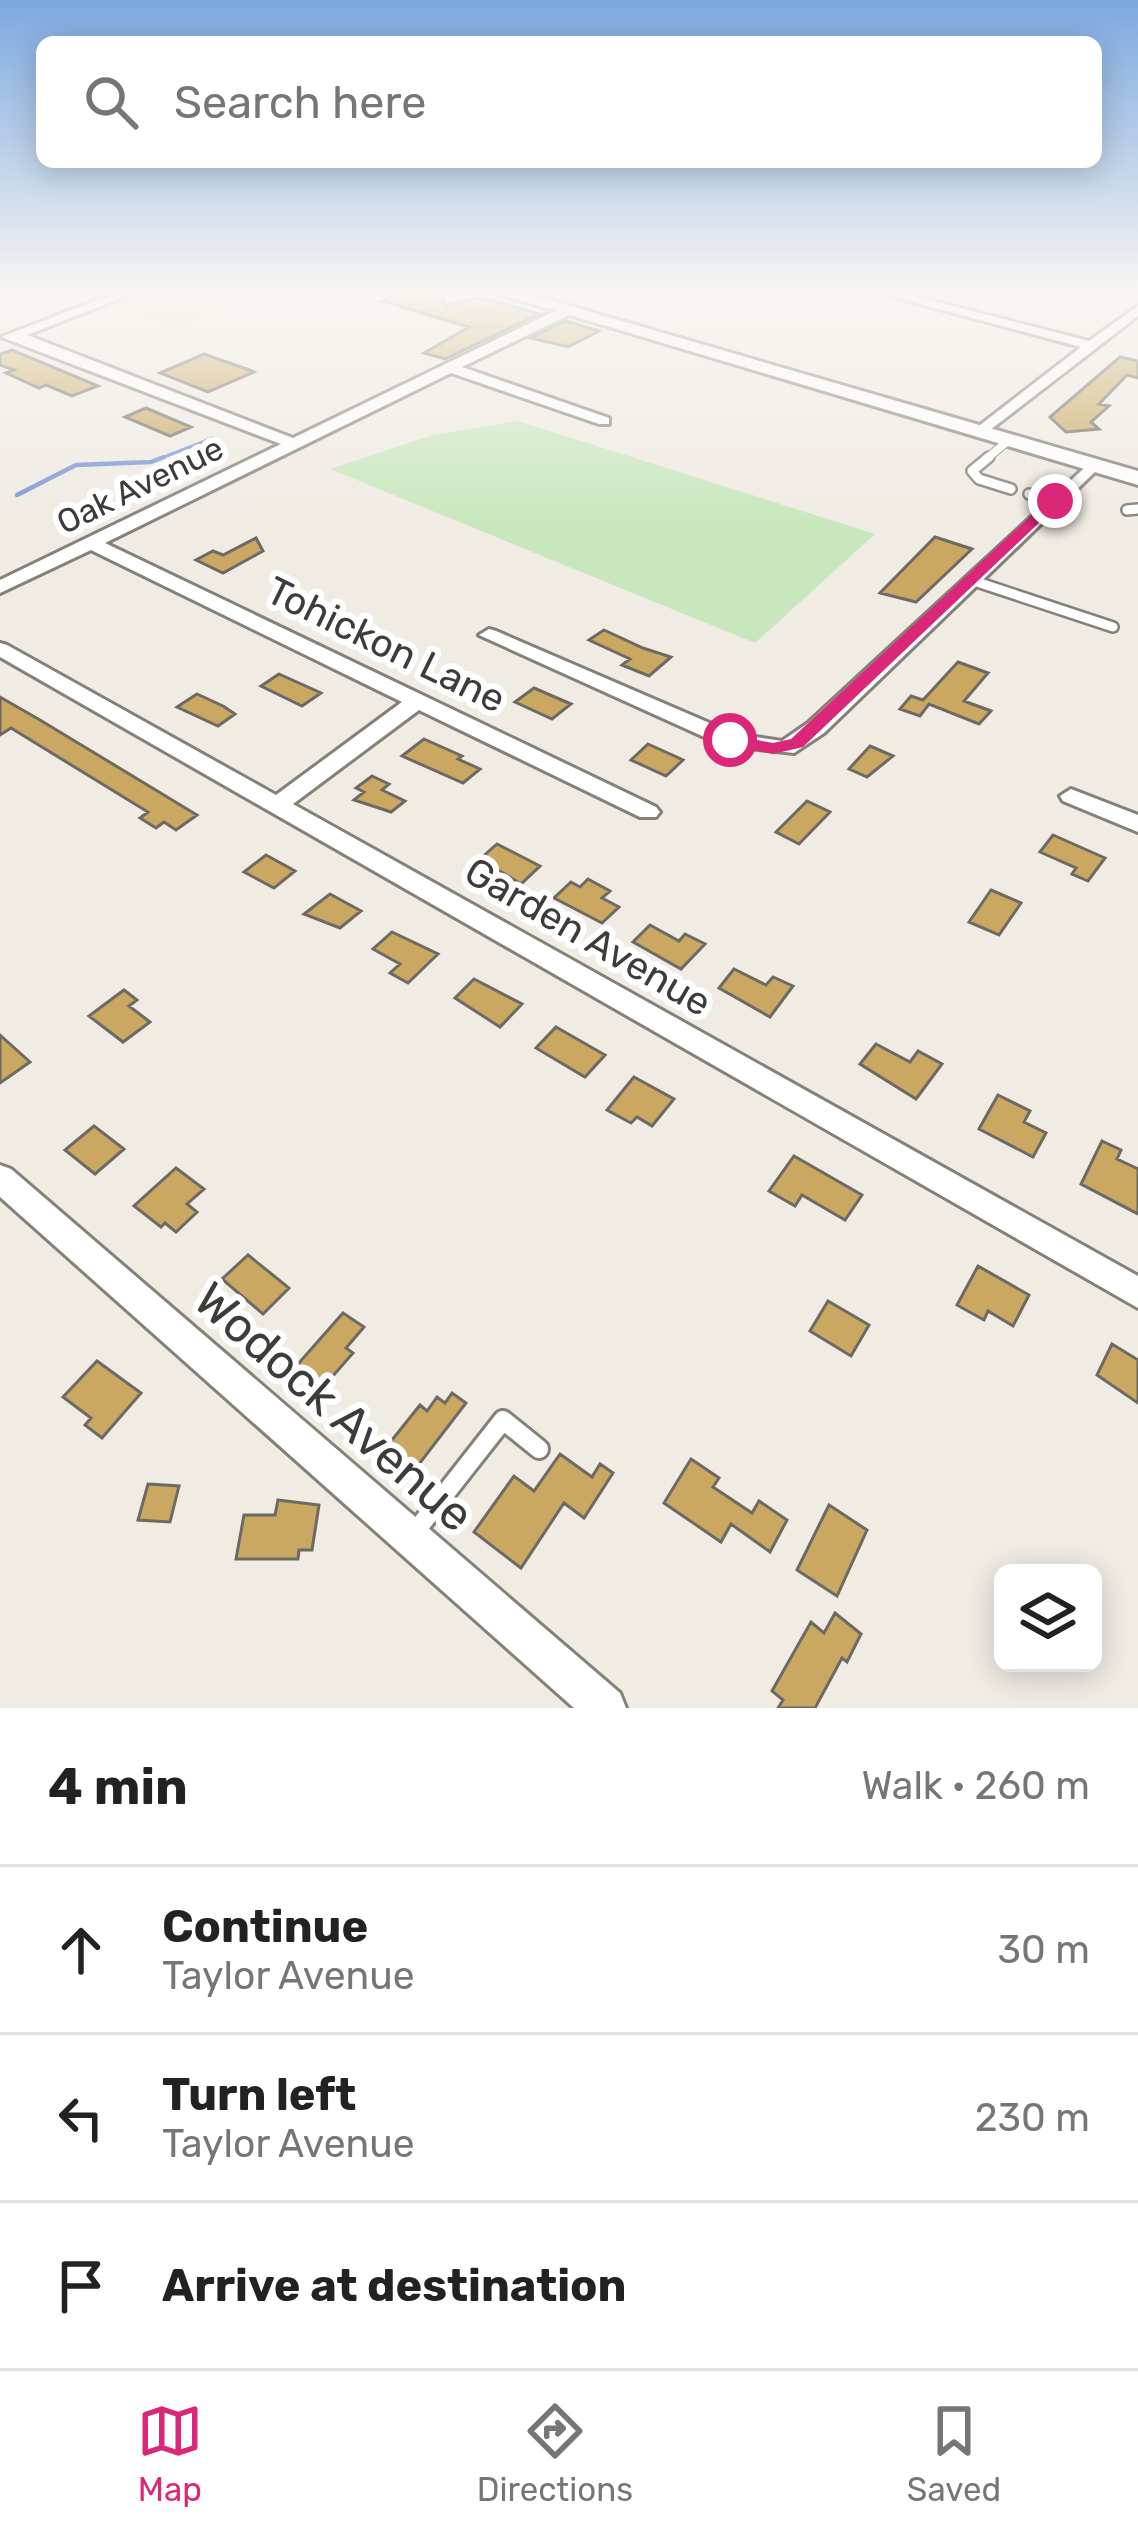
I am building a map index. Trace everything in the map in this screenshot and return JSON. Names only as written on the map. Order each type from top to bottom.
[{"type":"main road","points":[[767,370],[1138,478]]},
{"type":"street","points":[[95,370],[292,443]]},
{"type":"street","name":"Oak Avenue","points":[[0,587],[442,370]]},
{"type":"street","points":[[456,370],[604,421]]},
{"type":"street","points":[[981,432],[1058,370]]},
{"type":"street","points":[[489,635],[730,740],[786,748],[816,728],[1093,465]]},
{"type":"street","name":"Tohickon Lane","points":[[91,543],[648,812]]},
{"type":"street","name":"Garden Avenue","points":[[0,649],[1138,1293]]},
{"type":"street","points":[[277,806],[418,700]]},
{"type":"street","points":[[1071,796],[1138,824]]},
{"type":"street","name":"Wodock Avenue","points":[[0,1178],[605,1708]]},
{"type":"lane","points":[[1009,440],[972,471],[979,479],[1011,489]]},
{"type":"lane","points":[[1029,494],[1055,501]]},
{"type":"lane","points":[[971,580],[1113,627]]},
{"type":"lane","points":[[410,1537],[503,1420],[539,1449]]},
{"type":"green space","points":[[518,421],[875,534],[755,643],[330,469],[433,435]]},
{"type":"building","points":[[59,370],[98,386],[72,396],[6,373]]},
{"type":"building","points":[[168,370],[254,372],[208,392],[160,373]]},
{"type":"building","points":[[1105,370],[1138,370],[1138,378],[1127,375],[1099,404],[1109,406],[1091,422],[1099,429],[1066,432],[1050,417]]},
{"type":"building","points":[[146,408],[191,427],[170,436],[125,417]]},
{"type":"building","points":[[935,537],[972,549],[916,602],[880,593]]},
{"type":"building","points":[[256,538],[263,551],[223,573],[196,560],[213,551],[223,555]]},
{"type":"building","points":[[604,630],[671,657],[649,676],[622,665],[630,659],[589,640]]},
{"type":"building","points":[[958,662],[988,673],[964,701],[991,711],[979,724],[929,704],[920,716],[900,709],[911,696],[923,700]]},
{"type":"building","points":[[279,674],[321,693],[302,706],[261,686]]},
{"type":"building","points":[[534,688],[571,704],[552,719],[515,702]]},
{"type":"building","points":[[197,694],[235,714],[218,726],[177,707]]},
{"type":"building","points":[[0,697],[197,815],[176,830],[164,822],[156,828],[140,818],[148,812],[11,728],[0,735]]},
{"type":"building","points":[[424,739],[480,769],[463,783],[402,756]]},
{"type":"building","points":[[648,744],[683,760],[666,776],[631,760]]},
{"type":"building","points":[[870,746],[893,756],[867,777],[849,769]]},
{"type":"building","points":[[372,776],[389,784],[382,790],[405,801],[391,812],[354,800],[364,792],[356,788]]},
{"type":"building","points":[[807,801],[830,812],[799,844],[776,832]]},
{"type":"building","points":[[1053,835],[1105,858],[1088,881],[1072,874],[1076,868],[1040,852]]},
{"type":"building","points":[[497,844],[540,866],[521,884],[480,859]]},
{"type":"building","points":[[266,855],[295,871],[274,888],[244,872]]},
{"type":"building","points":[[588,879],[610,891],[602,898],[619,907],[602,923],[554,898],[571,882],[580,887]]},
{"type":"building","points":[[991,890],[1021,903],[999,935],[969,922]]},
{"type":"building","points":[[330,894],[361,911],[340,928],[304,914]]},
{"type":"building","points":[[650,925],[679,941],[685,934],[705,944],[681,969],[633,942]]},
{"type":"building","points":[[392,932],[438,954],[408,983],[390,973],[400,964],[373,949]]},
{"type":"building","points":[[734,969],[766,985],[773,977],[793,986],[770,1017],[719,988]]},
{"type":"building","points":[[474,979],[522,1004],[500,1027],[455,998]]},
{"type":"building","points":[[124,990],[137,1000],[129,1006],[150,1022],[123,1042],[89,1016]]},
{"type":"building","points":[[556,1027],[605,1055],[585,1077],[536,1048]]},
{"type":"building","points":[[0,1035],[30,1062],[0,1083]]},
{"type":"building","points":[[876,1044],[910,1062],[918,1051],[942,1064],[916,1099],[860,1064]]},
{"type":"building","points":[[634,1077],[674,1099],[652,1126],[637,1117],[631,1123],[607,1110]]},
{"type":"building","points":[[998,1095],[1030,1111],[1024,1122],[1046,1133],[1033,1157],[979,1129]]},
{"type":"building","points":[[94,1126],[124,1149],[95,1174],[65,1150]]},
{"type":"building","points":[[1102,1141],[1121,1150],[1117,1159],[1138,1169],[1138,1214],[1081,1184]]},
{"type":"building","points":[[794,1156],[862,1195],[845,1220],[802,1195],[795,1206],[769,1191]]},
{"type":"building","points":[[176,1168],[204,1189],[187,1204],[197,1212],[176,1232],[165,1223],[161,1227],[134,1206]]},
{"type":"building","points":[[248,1255],[289,1288],[263,1314],[222,1279]]},
{"type":"building","points":[[978,1266],[1029,1295],[1013,1326],[988,1311],[984,1320],[957,1305]]},
{"type":"building","points":[[828,1301],[869,1325],[851,1356],[810,1331]]},
{"type":"building","points":[[343,1313],[364,1327],[346,1348],[353,1353],[325,1385],[298,1364]]},
{"type":"building","points":[[1112,1344],[1138,1360],[1138,1403],[1097,1375]]},
{"type":"building","points":[[97,1361],[141,1393],[102,1438],[85,1425],[91,1418],[63,1397]]},
{"type":"building","points":[[452,1393],[466,1403],[413,1472],[384,1450],[420,1405],[427,1411],[437,1397],[445,1403]]},
{"type":"building","points":[[560,1454],[592,1477],[600,1464],[613,1473],[584,1518],[564,1503],[521,1568],[474,1532],[514,1476],[534,1491]]},
{"type":"building","points":[[691,1459],[719,1478],[713,1487],[752,1513],[759,1501],[787,1520],[770,1552],[731,1524],[721,1542],[664,1503]]},
{"type":"building","points":[[148,1484],[179,1486],[170,1522],[138,1520]]},
{"type":"building","points":[[278,1500],[319,1505],[312,1550],[299,1550],[298,1559],[236,1559],[244,1515],[275,1515]]},
{"type":"building","points":[[829,1505],[867,1530],[837,1596],[797,1570]]},
{"type":"building","points":[[835,1613],[861,1634],[847,1662],[842,1658],[815,1708],[778,1708],[783,1700],[772,1691],[811,1622],[824,1633]]},
{"type":"waterway","points":[[156,460],[213,438]]},
{"type":"waterway","points":[[17,495],[76,465],[151,462],[164,457]]},
{"type":"route","points":[[730,740],[773,748],[797,743],[1055,501]]}]
